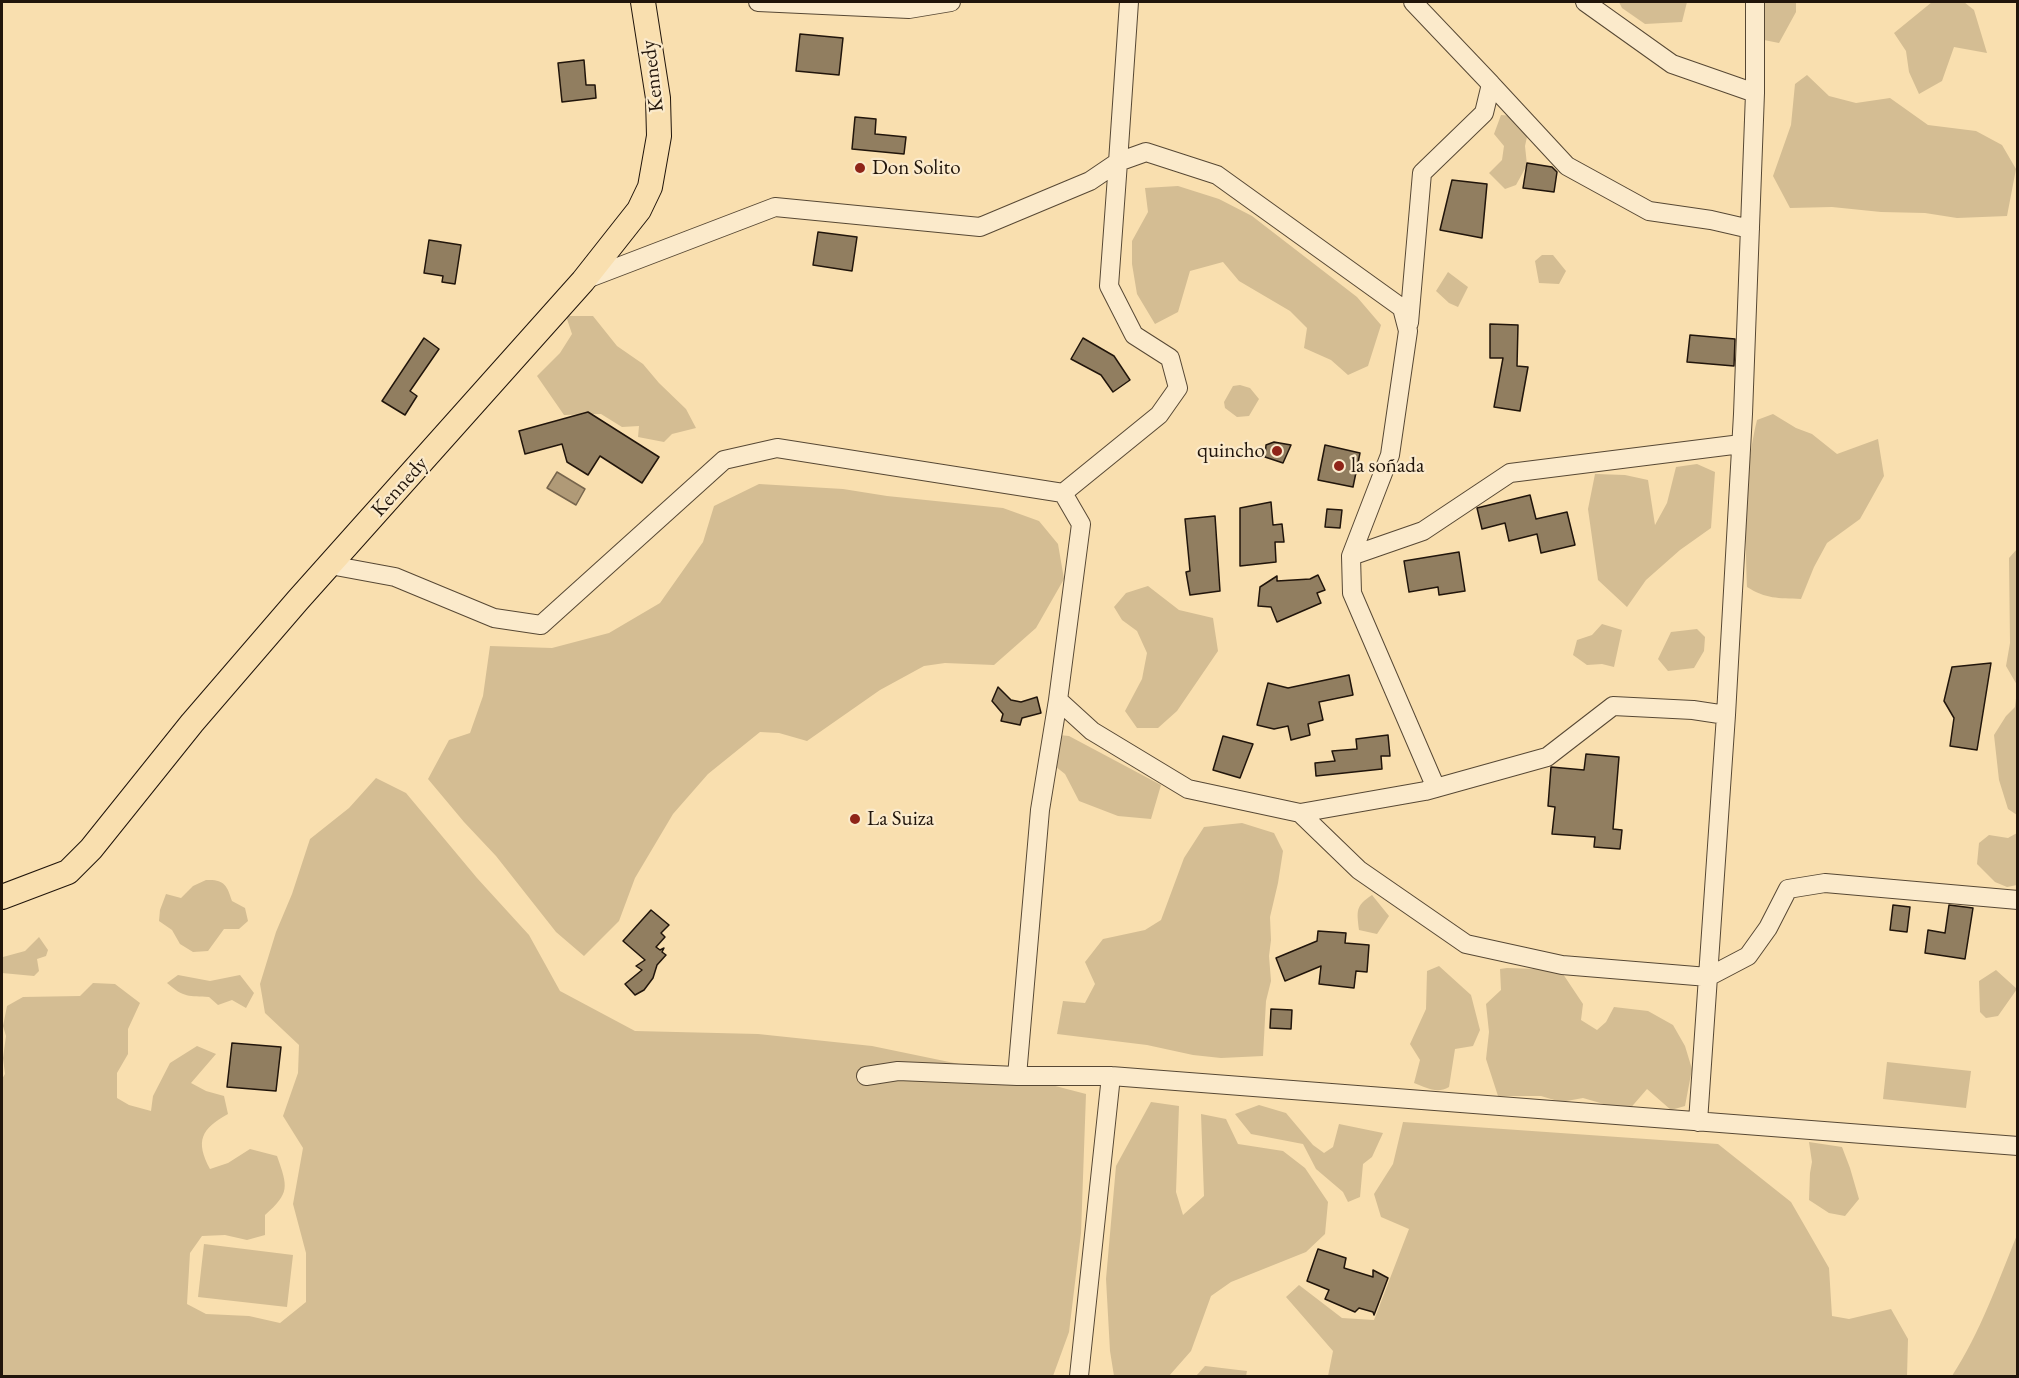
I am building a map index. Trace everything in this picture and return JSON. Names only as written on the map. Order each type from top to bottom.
[{"type":"main road","name":"Kennedy","points":[[2,897],[68,872],[91,849],[192,723],[583,281],[639,210],[650,187],[659,136],[658,98],[643,2]]},
{"type":"street","points":[[758,2],[909,9],[951,2]]},
{"type":"street","points":[[330,565],[395,577],[494,618],[541,625],[724,460],[777,448],[1063,493],[1159,415],[1178,388],[1170,358],[1134,335],[1109,286],[1129,2]]},
{"type":"street","points":[[1413,2],[1567,166],[1648,211],[1750,228]]},
{"type":"street","points":[[1585,2],[1672,64],[1755,93]]},
{"type":"street","points":[[1698,1122],[1726,715],[1741,444],[1755,93],[1755,2]]},
{"type":"street","points":[[1436,788],[1353,593],[1351,556],[1390,455],[1408,331],[1422,173],[1484,113],[1491,84]]},
{"type":"street","points":[[583,281],[775,207],[980,227],[1090,181],[1118,162],[1146,152],[1217,175],[1402,308],[1408,331]]},
{"type":"street","points":[[1351,556],[1423,531],[1509,473],[1741,444]]},
{"type":"street","points":[[1017,1076],[1040,810],[1058,700],[1081,524],[1063,493]]},
{"type":"street","points":[[1058,700],[1092,731],[1188,789],[1299,813],[1436,788],[1547,757],[1613,706],[1694,710],[1726,715]]},
{"type":"street","points":[[1299,813],[1359,870],[1466,944],[1562,965],[1708,977],[1748,956],[1768,928],[1788,889],[1826,884],[2018,900]]},
{"type":"street","points":[[866,1076],[898,1071],[1017,1076],[1111,1076],[2018,1146]]},
{"type":"street","points":[[1079,1377],[1111,1076]]},
{"type":"shaded area","points":[[1619,2],[1687,2],[1682,22],[1645,24],[1622,8]]},
{"type":"shaded area","points":[[1747,2],[1796,2],[1796,12],[1779,43],[1759,39]]},
{"type":"shaded area","points":[[1932,2],[1964,2],[1974,10],[1987,53],[1954,47],[1942,81],[1919,94],[1909,72],[1906,51],[1894,33]]},
{"type":"shaded area","points":[[1807,75],[1829,96],[1856,103],[1890,98],[1928,125],[1976,131],[2002,145],[2016,169],[2007,216],[1957,218],[1925,213],[1881,212],[1832,207],[1790,208],[1773,176],[1791,125],[1795,84]]},
{"type":"shaded area","points":[[1501,115],[1514,116],[1528,132],[1525,146],[1527,165],[1516,185],[1505,189],[1489,173],[1502,160],[1504,146],[1494,134]]},
{"type":"shaded area","points":[[1178,186],[1219,199],[1252,216],[1357,297],[1381,325],[1368,366],[1348,375],[1331,360],[1304,348],[1307,328],[1290,311],[1239,281],[1223,262],[1190,271],[1178,312],[1155,324],[1137,294],[1132,264],[1132,241],[1148,212],[1145,188]]},
{"type":"shaded area","points":[[1542,255],[1553,255],[1566,271],[1559,284],[1539,283],[1535,261]]},
{"type":"shaded area","points":[[1448,272],[1468,287],[1458,307],[1449,303],[1436,291]]},
{"type":"shaded area","points":[[566,316],[593,316],[617,346],[643,364],[686,409],[696,428],[672,434],[664,442],[638,437],[639,426],[622,427],[601,414],[564,415],[537,376],[560,353],[572,334]]},
{"type":"shaded area","points":[[1240,385],[1250,388],[1259,399],[1249,416],[1237,417],[1225,408],[1224,402],[1233,386]]},
{"type":"shaded area","points":[[1773,414],[1796,428],[1812,434],[1837,454],[1878,439],[1884,476],[1860,519],[1827,543],[1801,599],[1766,596],[1747,587],[1746,503],[1753,440],[1757,420]]},
{"type":"shaded area","points":[[1697,464],[1715,472],[1711,528],[1680,550],[1646,580],[1627,607],[1598,580],[1588,509],[1595,474],[1625,475],[1648,480],[1655,525],[1667,503],[1676,467]]},
{"type":"shaded area","points":[[557,472],[585,489],[576,505],[547,488]]},
{"type":"shaded area","points":[[759,484],[843,489],[1003,508],[1039,521],[1058,544],[1064,579],[1036,628],[994,665],[945,663],[924,666],[880,690],[807,741],[779,733],[760,732],[708,774],[673,814],[635,878],[619,921],[584,956],[556,932],[496,856],[428,779],[449,740],[470,733],[483,696],[490,646],[552,648],[609,633],[660,603],[703,542],[714,506]]},
{"type":"shaded area","points":[[2017,549],[2017,685],[2006,666],[2010,643],[2009,558]]},
{"type":"shaded area","points":[[1148,586],[1179,610],[1213,618],[1218,651],[1177,711],[1158,728],[1137,728],[1125,711],[1142,679],[1147,653],[1137,631],[1122,620],[1114,607],[1126,593]]},
{"type":"shaded area","points":[[1602,624],[1622,630],[1614,667],[1602,664],[1587,665],[1573,655],[1577,640],[1592,635]]},
{"type":"shaded area","points":[[1697,629],[1705,637],[1704,651],[1694,668],[1668,671],[1658,659],[1671,632]]},
{"type":"shaded area","points":[[2017,690],[2017,815],[2008,809],[1999,780],[1994,735],[2006,716],[2015,707]]},
{"type":"shaded area","points":[[1059,735],[1069,736],[1161,785],[1151,819],[1118,816],[1079,801],[1065,774],[1046,759]]},
{"type":"shaded area","points":[[376,778],[406,793],[477,878],[529,935],[560,991],[635,1031],[758,1034],[872,1046],[1017,1076],[1086,1094],[1081,1233],[1069,1332],[1053,1376],[2,1376],[2,1079],[5,1074],[3,1058],[6,1036],[3,1026],[7,1006],[23,997],[80,996],[93,983],[115,984],[140,1003],[128,1029],[128,1054],[117,1073],[117,1098],[129,1105],[151,1111],[153,1096],[170,1063],[197,1046],[216,1054],[191,1083],[206,1091],[224,1096],[228,1114],[212,1125],[203,1137],[203,1151],[210,1169],[228,1163],[250,1149],[277,1156],[285,1182],[283,1195],[265,1215],[265,1235],[247,1240],[225,1235],[202,1236],[190,1253],[187,1304],[206,1314],[249,1316],[280,1323],[306,1302],[306,1253],[293,1204],[303,1148],[283,1116],[298,1073],[299,1045],[265,1013],[260,984],[276,932],[292,894],[310,839],[349,808]]},
{"type":"shaded area","points":[[1242,823],[1274,833],[1283,851],[1270,917],[1271,981],[1266,1001],[1263,1056],[1221,1058],[1193,1055],[1147,1045],[1057,1034],[1063,1001],[1085,1003],[1095,984],[1085,962],[1103,939],[1145,930],[1161,920],[1184,858],[1204,827]]},
{"type":"shaded area","points":[[2017,833],[2017,885],[2007,887],[1995,882],[1977,864],[1979,843],[1989,835],[2008,838]]},
{"type":"shaded area","points":[[206,880],[224,884],[232,901],[245,908],[248,921],[239,929],[224,929],[208,951],[193,952],[180,944],[172,930],[159,921],[160,910],[166,894],[181,898],[193,886]]},
{"type":"shaded area","points":[[1372,895],[1389,916],[1377,934],[1359,930],[1358,910],[1363,902]]},
{"type":"shaded area","points":[[39,937],[48,950],[46,956],[37,959],[39,971],[34,976],[2,973],[3,957],[25,951]]},
{"type":"shaded area","points":[[1439,966],[1471,995],[1480,1030],[1473,1046],[1455,1049],[1449,1087],[1436,1090],[1414,1083],[1420,1060],[1410,1044],[1426,1009],[1427,971]]},
{"type":"shaded area","points":[[1500,969],[1538,969],[1563,974],[1583,1004],[1581,1020],[1597,1030],[1606,1022],[1614,1007],[1648,1011],[1673,1025],[1685,1046],[1692,1069],[1685,1106],[1671,1110],[1647,1089],[1628,1111],[1583,1098],[1561,1102],[1541,1096],[1498,1096],[1486,1059],[1489,1032],[1486,1004],[1501,990]]},
{"type":"shaded area","points":[[1996,970],[2017,989],[1998,1016],[1986,1018],[1980,1012],[1979,981]]},
{"type":"shaded area","points":[[178,975],[210,981],[240,975],[254,993],[246,1008],[232,1000],[218,1005],[209,997],[187,995],[167,983]]},
{"type":"shaded area","points":[[1887,1062],[1971,1071],[1966,1108],[1883,1099]]},
{"type":"shaded area","points":[[1151,1102],[1179,1106],[1176,1192],[1183,1215],[1204,1196],[1201,1114],[1226,1119],[1238,1144],[1283,1151],[1305,1168],[1328,1202],[1325,1234],[1306,1252],[1231,1282],[1211,1296],[1191,1351],[1169,1376],[1114,1376],[1110,1351],[1106,1279],[1116,1166]]},
{"type":"shaded area","points":[[1259,1105],[1286,1113],[1313,1145],[1324,1153],[1333,1147],[1339,1124],[1383,1133],[1372,1157],[1363,1164],[1360,1197],[1348,1202],[1343,1192],[1316,1169],[1303,1144],[1251,1134],[1235,1114]]},
{"type":"shaded area","points":[[1403,1122],[1718,1144],[1791,1202],[1829,1268],[1832,1316],[1849,1319],[1891,1309],[1908,1339],[1907,1376],[1328,1376],[1333,1351],[1286,1297],[1299,1285],[1342,1318],[1374,1320],[1409,1229],[1381,1217],[1374,1194],[1393,1164]]},
{"type":"shaded area","points":[[1809,1142],[1842,1147],[1859,1199],[1845,1216],[1829,1213],[1809,1200],[1812,1162]]},
{"type":"shaded area","points":[[2017,1235],[2017,1376],[1952,1376],[1980,1325]]},
{"type":"shaded area","points":[[204,1244],[293,1255],[287,1307],[198,1297]]},
{"type":"shaded area","points":[[1205,1366],[1247,1371],[1246,1376],[1196,1376]]},
{"type":"building","points":[[800,34],[843,38],[839,75],[796,71]]},
{"type":"building","points":[[584,60],[586,85],[595,85],[596,98],[562,102],[558,63]]},
{"type":"building","points":[[855,117],[876,119],[875,134],[906,137],[904,154],[852,149]]},
{"type":"building","points":[[1527,163],[1552,167],[1557,172],[1554,192],[1523,188]]},
{"type":"building","points":[[1452,180],[1487,184],[1482,238],[1440,230]]},
{"type":"building","points":[[818,232],[857,237],[852,271],[813,265]]},
{"type":"building","points":[[429,240],[461,245],[455,284],[442,282],[443,276],[424,273]]},
{"type":"building","points":[[1490,324],[1518,325],[1517,366],[1528,367],[1520,411],[1494,407],[1503,358],[1490,358]]},
{"type":"building","points":[[1690,335],[1735,339],[1734,366],[1687,362]]},
{"type":"building","points":[[424,338],[439,349],[410,391],[417,396],[405,415],[382,401]]},
{"type":"building","points":[[1083,338],[1114,356],[1130,380],[1113,392],[1101,375],[1071,359]]},
{"type":"building","points":[[588,412],[659,457],[642,483],[600,456],[588,475],[567,462],[562,444],[525,454],[519,431]]},
{"type":"building","name":"quincho","points":[[1274,442],[1291,445],[1283,463],[1265,457],[1266,445]]},
{"type":"building","name":"la soñada","points":[[1325,445],[1360,453],[1353,487],[1318,480]]},
{"type":"building","points":[[1530,495],[1536,519],[1567,512],[1575,545],[1541,553],[1537,534],[1509,541],[1505,523],[1482,529],[1477,508]]},
{"type":"building","points":[[1271,502],[1273,525],[1282,524],[1284,542],[1275,542],[1276,562],[1240,566],[1240,508]]},
{"type":"building","points":[[1327,509],[1342,510],[1340,528],[1325,527]]},
{"type":"building","points":[[1215,516],[1220,591],[1190,595],[1186,572],[1190,571],[1185,519]]},
{"type":"building","points":[[1459,552],[1465,591],[1439,595],[1438,587],[1409,592],[1404,561]]},
{"type":"building","points":[[1318,575],[1325,590],[1317,593],[1321,603],[1277,622],[1271,607],[1258,606],[1260,587],[1277,576],[1277,581],[1310,579]]},
{"type":"building","points":[[1991,663],[1977,750],[1950,746],[1954,718],[1944,701],[1952,667]]},
{"type":"building","points":[[1349,675],[1353,695],[1319,702],[1323,720],[1308,724],[1310,735],[1291,740],[1288,726],[1274,729],[1257,725],[1268,683],[1288,688]]},
{"type":"building","points":[[998,687],[1011,700],[1021,702],[1037,697],[1041,713],[1022,718],[1020,725],[1001,721],[1003,714],[992,701]]},
{"type":"building","points":[[1388,735],[1390,756],[1381,756],[1382,769],[1316,776],[1315,763],[1335,761],[1332,751],[1357,749],[1356,739]]},
{"type":"building","points":[[1223,736],[1253,744],[1240,778],[1213,770]]},
{"type":"building","points":[[1586,754],[1619,757],[1613,829],[1622,830],[1620,849],[1594,847],[1595,837],[1552,834],[1555,807],[1548,806],[1551,767],[1584,770]]},
{"type":"building","points":[[1893,905],[1910,907],[1907,932],[1890,930]]},
{"type":"building","points":[[1949,905],[1973,908],[1965,959],[1925,953],[1928,930],[1945,933]]},
{"type":"building","points":[[651,910],[669,925],[661,933],[665,937],[656,947],[660,950],[664,948],[662,952],[666,955],[657,965],[653,978],[644,990],[635,995],[625,984],[642,970],[636,966],[645,960],[623,941]]},
{"type":"building","points":[[1318,931],[1346,933],[1345,943],[1369,945],[1367,972],[1356,971],[1354,988],[1319,984],[1321,966],[1285,981],[1276,958],[1317,941]]},
{"type":"building","points":[[1271,1009],[1292,1010],[1291,1029],[1270,1028]]},
{"type":"building","points":[[232,1043],[281,1047],[276,1091],[227,1087]]},
{"type":"building","points":[[1318,1249],[1346,1258],[1344,1268],[1373,1277],[1373,1270],[1388,1278],[1374,1315],[1373,1312],[1359,1308],[1355,1312],[1325,1299],[1329,1290],[1307,1281]]},
{"type":"place","name":"Don Solito","points":[[860,168]]},
{"type":"place","name":"quincho","points":[[1277,451]]},
{"type":"place","name":"la soñada","points":[[1339,466]]},
{"type":"place","name":"La Suiza","points":[[855,819]]}]
